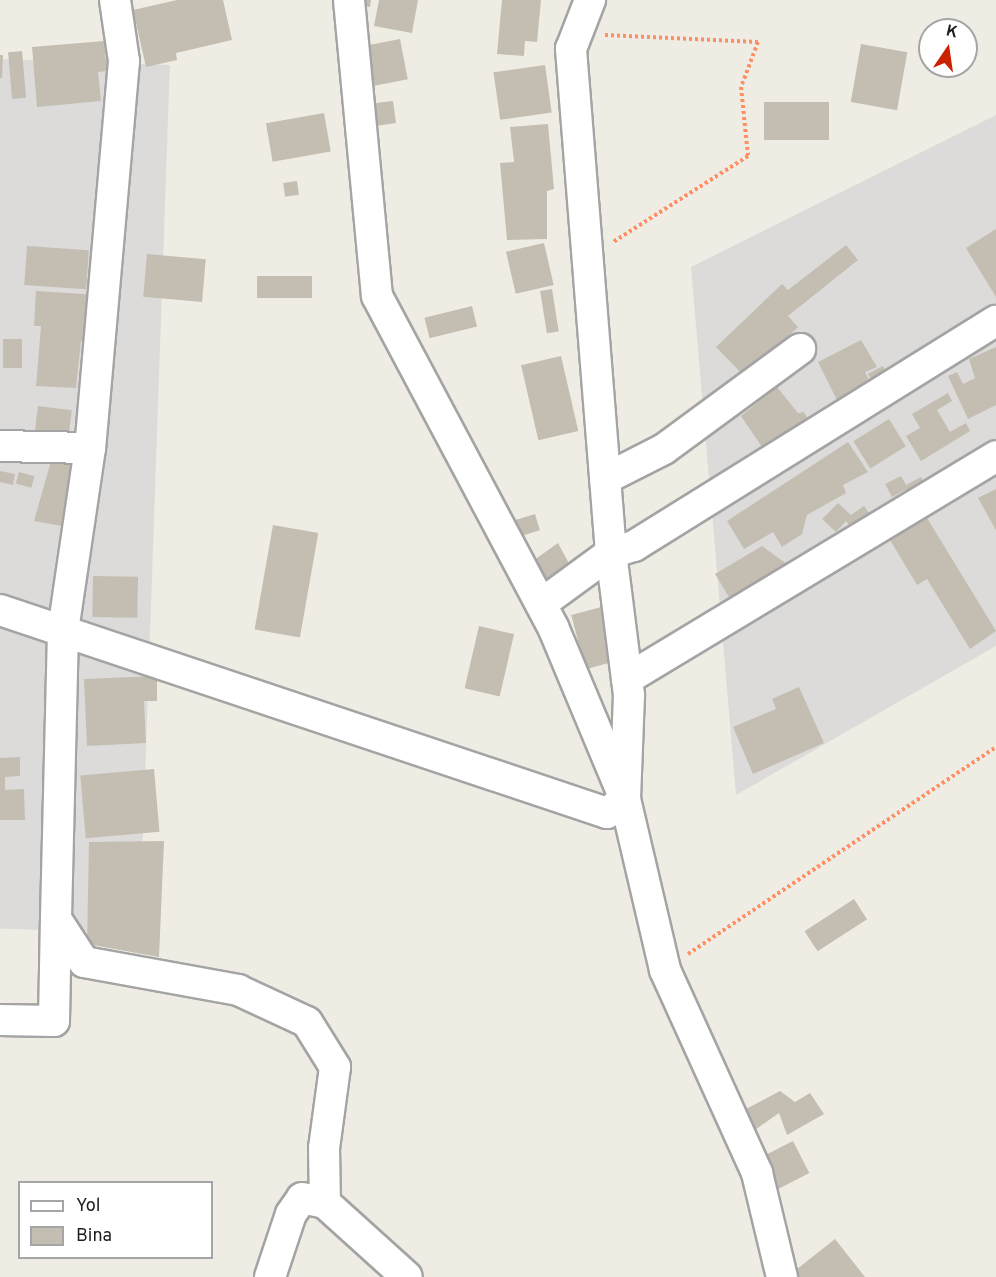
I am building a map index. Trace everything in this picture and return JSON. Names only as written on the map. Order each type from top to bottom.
[{"type":"street","points":[[0,1020],[54,1021],[63,631],[90,448],[124,61],[115,0]]},
{"type":"street","points":[[349,0],[377,296],[541,604],[625,799],[665,970],[757,1173],[782,1277]]},
{"type":"street","points":[[590,0],[571,50],[611,553],[627,679],[625,799]]},
{"type":"street","points":[[541,604],[611,553],[634,546],[996,321]]},
{"type":"street","points":[[605,479],[673,444],[800,349]]},
{"type":"street","points":[[0,446],[90,448]]},
{"type":"street","points":[[627,679],[996,456]]},
{"type":"street","points":[[0,610],[607,813],[625,799]]},
{"type":"street","points":[[56,919],[84,962],[238,990],[306,1022],[335,1067],[324,1148],[326,1203]]},
{"type":"street","points":[[270,1277],[291,1214],[302,1198],[326,1203],[407,1277]]},
{"type":"path","points":[[577,34],[758,42],[741,87],[747,156],[588,259]]},
{"type":"path","points":[[665,970],[996,747]]},
{"type":"shaded area","points":[[0,59],[170,65],[140,933],[0,929]]},
{"type":"shaded area","points":[[996,115],[996,646],[736,795],[691,267]]},
{"type":"building","points":[[177,0],[223,0],[232,40],[176,53],[177,60],[146,67],[133,10]]},
{"type":"building","points":[[358,0],[371,0],[370,7],[357,5]]},
{"type":"building","points":[[379,0],[418,0],[412,33],[374,26]]},
{"type":"building","points":[[502,0],[541,0],[537,42],[525,41],[524,56],[497,54]]},
{"type":"building","points":[[400,39],[408,79],[366,87],[358,47]]},
{"type":"building","points":[[104,41],[107,71],[98,72],[101,101],[37,107],[32,47]]},
{"type":"building","points":[[861,44],[907,52],[897,110],[851,102]]},
{"type":"building","points":[[22,51],[26,98],[12,99],[8,52]]},
{"type":"building","points":[[0,55],[3,55],[2,78],[0,78]]},
{"type":"building","points":[[545,65],[552,113],[500,120],[494,72]]},
{"type":"building","points":[[375,94],[376,103],[393,101],[396,123],[376,126],[375,116],[358,119],[355,97]]},
{"type":"building","points":[[764,102],[829,102],[829,140],[764,140]]},
{"type":"building","points":[[324,113],[331,151],[273,162],[266,123]]},
{"type":"building","points":[[548,124],[554,189],[547,191],[547,239],[507,240],[500,163],[514,162],[510,127]]},
{"type":"building","points":[[297,181],[299,195],[285,197],[283,183]]},
{"type":"building","points":[[996,229],[996,297],[966,248]]},
{"type":"building","points":[[544,243],[554,285],[516,294],[506,252]]},
{"type":"building","points":[[846,245],[858,260],[788,316],[798,327],[745,377],[716,347],[782,284],[788,290]]},
{"type":"building","points":[[27,246],[89,250],[86,289],[24,285]]},
{"type":"building","points":[[147,254],[206,259],[202,302],[143,297]]},
{"type":"building","points":[[257,276],[312,276],[312,298],[257,298]]},
{"type":"building","points":[[552,289],[559,331],[547,333],[540,291]]},
{"type":"building","points":[[36,291],[98,295],[95,342],[81,341],[76,388],[36,386],[41,326],[34,326]]},
{"type":"building","points":[[472,306],[477,326],[430,338],[424,318]]},
{"type":"building","points":[[3,339],[22,339],[22,368],[3,368]]},
{"type":"building","points":[[861,340],[877,367],[865,372],[871,384],[838,402],[818,362]]},
{"type":"building","points":[[996,347],[996,405],[968,419],[948,376],[957,372],[963,384],[975,378],[969,359]]},
{"type":"building","points":[[561,356],[578,431],[538,440],[521,365]]},
{"type":"building","points":[[883,366],[890,380],[875,388],[868,374]]},
{"type":"building","points":[[777,387],[798,413],[804,412],[813,430],[788,445],[780,435],[762,447],[741,416]]},
{"type":"building","points":[[948,393],[952,401],[937,410],[950,432],[966,423],[970,431],[921,461],[906,436],[920,428],[912,414]]},
{"type":"building","points":[[38,406],[72,410],[68,437],[35,433]]},
{"type":"building","points":[[889,419],[906,446],[870,468],[853,441]]},
{"type":"building","points":[[848,442],[868,472],[843,485],[846,493],[807,515],[802,534],[782,547],[773,532],[744,549],[727,521]]},
{"type":"building","points":[[51,461],[78,465],[67,527],[34,521]]},
{"type":"building","points":[[0,471],[15,474],[13,485],[0,482]]},
{"type":"building","points":[[19,472],[34,476],[31,488],[16,484]]},
{"type":"building","points":[[901,476],[906,485],[921,477],[928,490],[912,498],[907,489],[892,497],[885,484]]},
{"type":"building","points":[[996,489],[996,530],[978,498]]},
{"type":"building","points":[[838,503],[851,515],[864,506],[875,521],[856,534],[846,521],[836,532],[822,519]]},
{"type":"building","points":[[535,514],[540,530],[511,539],[506,523]]},
{"type":"building","points":[[927,518],[996,631],[970,649],[927,579],[917,585],[890,540]]},
{"type":"building","points":[[273,525],[318,533],[300,637],[255,629]]},
{"type":"building","points":[[558,543],[572,569],[544,585],[534,560]]},
{"type":"building","points":[[762,546],[791,567],[732,602],[715,574]]},
{"type":"building","points":[[93,576],[138,577],[137,618],[92,617]]},
{"type":"building","points":[[605,606],[619,660],[586,669],[571,615]]},
{"type":"building","points":[[479,626],[514,634],[500,696],[465,688]]},
{"type":"building","points":[[157,676],[157,701],[144,701],[146,743],[87,746],[84,679]]},
{"type":"building","points":[[799,687],[824,743],[753,774],[733,727],[776,709],[772,699]]},
{"type":"building","points":[[20,757],[20,776],[5,777],[5,790],[24,789],[25,820],[0,820],[0,758]]},
{"type":"building","points":[[154,769],[159,832],[86,838],[80,775]]},
{"type":"building","points":[[164,841],[159,957],[87,944],[89,842]]},
{"type":"building","points":[[854,899],[867,919],[818,951],[805,931]]},
{"type":"building","points":[[780,1091],[795,1102],[810,1093],[824,1114],[787,1135],[779,1113],[739,1141],[727,1119]]},
{"type":"building","points":[[793,1141],[809,1173],[772,1192],[756,1160]]},
{"type":"building","points":[[835,1239],[865,1277],[787,1277]]}]
